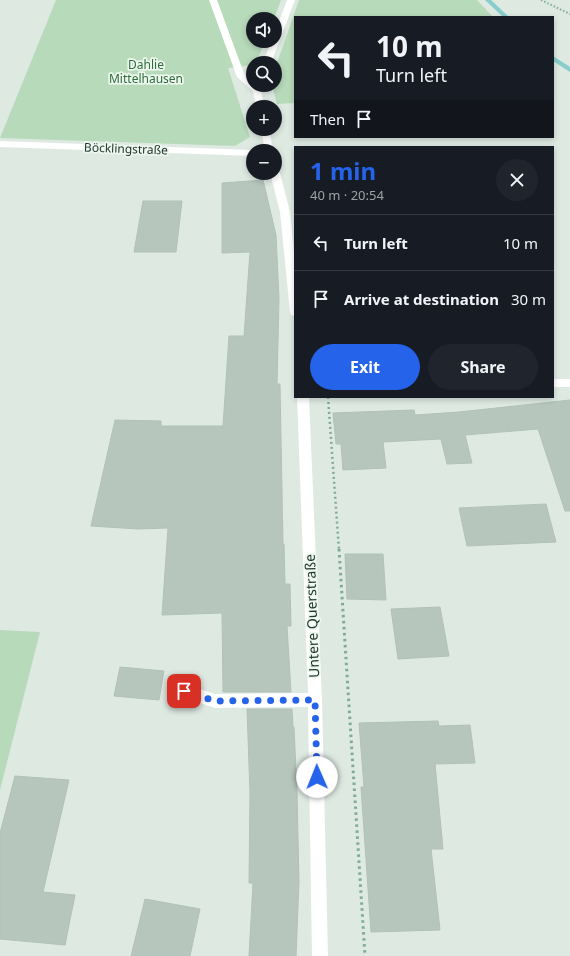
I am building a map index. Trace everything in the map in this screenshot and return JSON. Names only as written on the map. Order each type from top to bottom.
[{"type":"street","points":[[213,0],[241,78],[246,81]]},
{"type":"street","points":[[270,56],[291,0]]},
{"type":"street","name":"Böcklingstraße","points":[[0,144],[246,153]]},
{"type":"street","points":[[277,180],[285,212],[294,302]]},
{"type":"street","points":[[554,383],[570,383]]},
{"type":"street","name":"Untere Querstraße","points":[[303,398],[315,700],[320,956]]},
{"type":"street","points":[[184,691],[215,701],[315,700]]},
{"type":"path","points":[[541,0],[570,14]]},
{"type":"path","points":[[328,398],[344,614],[365,956]]},
{"type":"green space","name":"Dahlie Mittelhausen","points":[[56,0],[281,0],[277,12],[246,12],[246,48],[262,48],[259,56],[246,56],[246,66],[228,68],[246,124],[246,136],[250,137],[235,146],[0,138]]},
{"type":"green space","points":[[299,0],[477,0],[492,16],[294,16],[294,103],[282,104],[282,100],[276,100],[274,92],[282,92],[282,56],[280,56]]},
{"type":"green space","points":[[0,630],[40,632],[0,790]]},
{"type":"building","points":[[263,180],[276,235],[279,298],[277,384],[280,384],[285,584],[290,584],[291,626],[287,626],[291,692],[223,692],[222,613],[162,615],[168,528],[138,529],[91,526],[115,420],[161,421],[161,426],[223,426],[229,336],[244,336],[250,252],[222,253],[222,183]]},
{"type":"building","points":[[143,201],[182,201],[176,252],[134,252]]},
{"type":"building","points":[[570,400],[570,511],[565,511],[538,429],[465,435],[472,463],[447,464],[441,439],[383,442],[386,468],[343,470],[341,444],[336,444],[333,413],[414,410],[415,415],[459,412]]},
{"type":"building","points":[[546,504],[556,542],[467,546],[459,508]]},
{"type":"building","points":[[345,554],[383,554],[386,600],[347,599]]},
{"type":"building","points":[[440,607],[449,656],[398,659],[391,609]]},
{"type":"building","points":[[120,667],[164,671],[159,700],[114,696]]},
{"type":"building","points":[[247,709],[292,709],[297,792],[299,882],[296,956],[249,956],[253,883],[249,883],[250,793]]},
{"type":"building","points":[[438,721],[439,726],[470,725],[475,763],[435,764],[443,849],[431,849],[440,930],[371,932],[361,787],[364,787],[359,723]]},
{"type":"building","points":[[15,776],[69,780],[43,892],[75,895],[65,945],[0,939],[0,833]]},
{"type":"building","points":[[145,899],[200,909],[190,956],[131,956]]},
{"type":"waterway","points":[[488,0],[505,16]]},
{"type":"waterway","points":[[554,59],[570,70]]},
{"type":"route","points":[[184,691],[215,701],[315,700],[317,777]]}]
